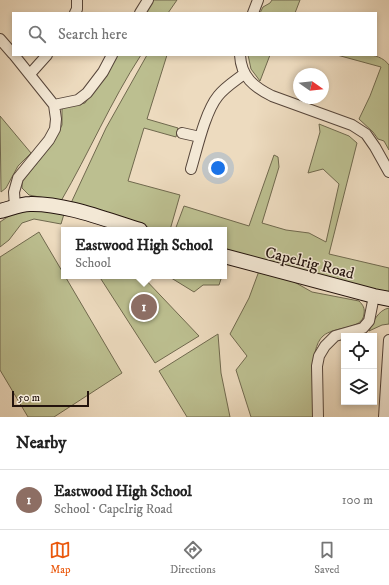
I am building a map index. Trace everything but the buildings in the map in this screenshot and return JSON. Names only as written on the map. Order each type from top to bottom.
[{"type":"street","points":[[76,12],[77,0]]},
{"type":"street","points":[[141,12],[148,0]]},
{"type":"street","points":[[253,12],[258,0]]},
{"type":"street","points":[[0,39],[12,53]]},
{"type":"street","points":[[15,56],[54,105],[56,119],[55,129],[49,140],[18,178],[14,192],[15,207]]},
{"type":"street","points":[[30,74],[46,56]]},
{"type":"street","points":[[54,105],[78,100],[104,72],[112,56]]},
{"type":"street","points":[[240,56],[244,74],[260,90],[272,96],[352,125],[366,134],[389,172]]},
{"type":"street","points":[[191,169],[200,137],[212,106],[218,96],[244,74]]},
{"type":"street","points":[[182,133],[200,137]]},
{"type":"street","points":[[0,211],[28,204],[44,204],[58,206],[130,227]]},
{"type":"street","name":"Capelrig Road","points":[[227,257],[389,299]]},
{"type":"street","points":[[318,417],[317,366],[319,356],[325,346],[335,336],[363,328],[369,321],[374,296]]},
{"type":"street","points":[[384,417],[389,340]]},
{"type":"green space","points":[[151,0],[177,0],[169,12],[144,12]]},
{"type":"green space","points":[[272,0],[300,0],[295,12],[260,12],[263,7]]},
{"type":"green space","points":[[115,56],[140,56],[120,90],[61,201],[29,195],[22,188],[22,182],[53,143],[62,125],[62,109],[68,106],[85,103]]},
{"type":"green space","points":[[146,56],[167,56],[147,119],[178,128],[176,137],[144,128],[128,181],[180,195],[171,227],[147,227],[71,203],[106,128]]},
{"type":"green space","points":[[248,56],[270,56],[260,81],[251,69]]},
{"type":"green space","points":[[341,56],[376,56],[384,60],[389,65],[389,150],[384,141],[378,139],[359,119],[381,67]]},
{"type":"green space","points":[[0,116],[31,153],[18,166],[6,188],[1,192]]},
{"type":"green space","points":[[319,124],[349,136],[357,143],[329,254],[389,268],[389,292],[376,290],[227,251],[227,227],[176,227],[184,206],[249,226],[274,155],[278,157],[279,167],[262,223],[286,230],[309,233],[326,242],[339,184],[323,169],[308,173],[320,132]]},
{"type":"green space","points":[[28,210],[44,210],[64,214],[61,224],[34,219],[22,223],[9,240],[0,247],[0,222],[12,214]]},
{"type":"green space","points":[[39,232],[61,269],[61,279],[67,279],[122,373],[54,417],[28,417],[0,370],[0,257]]},
{"type":"green space","points":[[259,271],[289,279],[312,292],[359,301],[362,304],[364,314],[359,323],[328,333],[318,342],[315,351],[313,374],[314,417],[251,417],[236,370],[247,356],[230,334],[249,298]]},
{"type":"green space","points":[[101,279],[145,279],[199,336],[155,363]]},
{"type":"green space","points":[[173,279],[221,279],[219,285],[203,285],[194,292]]},
{"type":"green space","points":[[389,308],[389,324],[382,325],[369,331],[374,320],[379,314],[385,309]]},
{"type":"green space","points":[[218,334],[221,373],[230,417],[187,417],[159,371]]},
{"type":"place","name":"Eastwood High School","points":[[144,307]]}]
